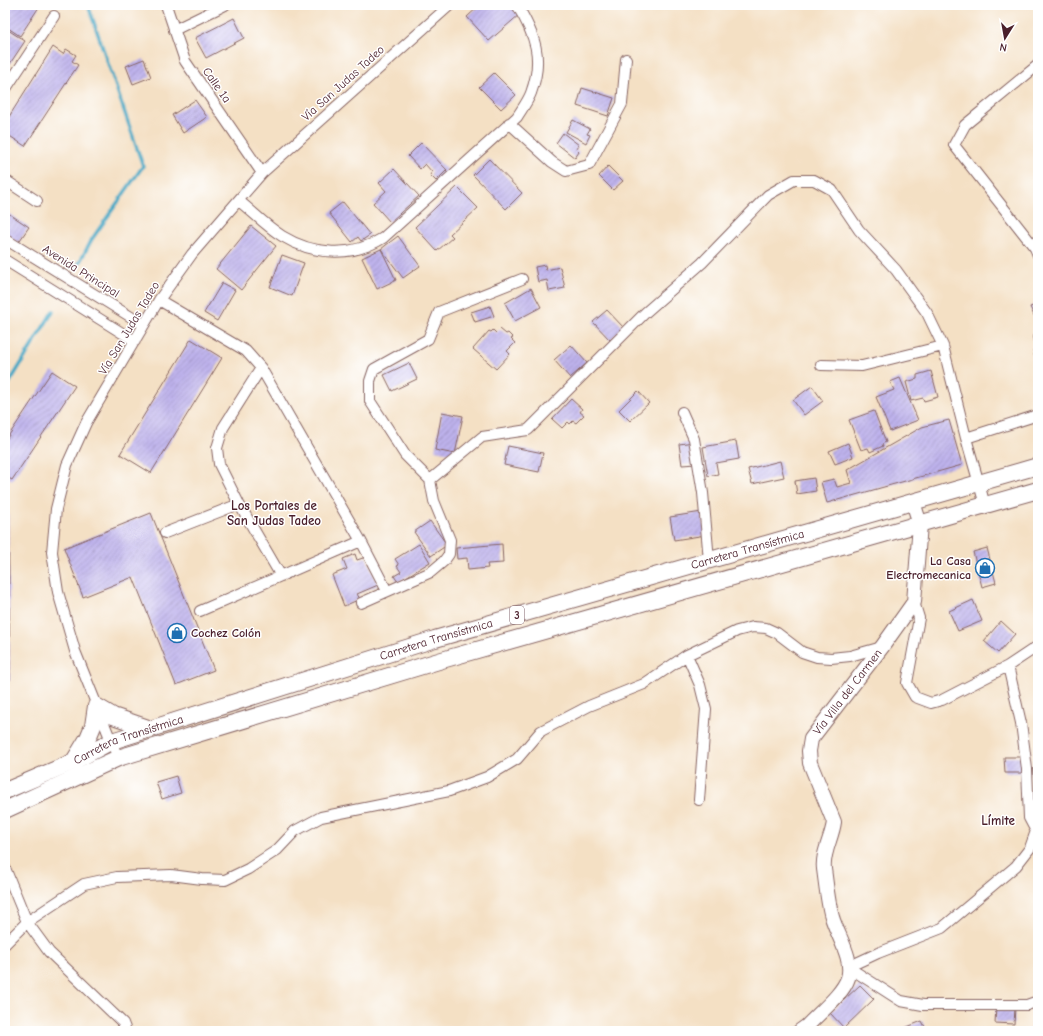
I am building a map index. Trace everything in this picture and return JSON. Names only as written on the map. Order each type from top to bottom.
[{"type":"main road","name":"Carretera Transístmica","points":[[5,791],[73,762],[112,741],[435,639],[1038,466]]},
{"type":"main road","name":"Carretera Transístmica","points":[[5,810],[118,758],[450,658],[1038,490]]},
{"type":"main road","points":[[73,762],[88,738],[93,726],[96,706],[113,716],[151,729]]},
{"type":"street","name":"Calle 1a","points":[[166,5],[185,61],[262,173]]},
{"type":"street","points":[[174,30],[224,5]]},
{"type":"street","name":"Vía San Judas Tadeo","points":[[118,758],[75,651],[58,592],[52,552],[56,509],[66,465],[86,423],[159,300],[192,254],[262,173],[450,5]]},
{"type":"street","points":[[239,201],[281,235],[297,244],[324,251],[340,252],[356,250],[371,245],[383,238],[517,117],[531,94],[538,70],[536,43],[517,5]]},
{"type":"street","points":[[7,83],[54,16]]},
{"type":"street","points":[[510,123],[552,162],[566,171],[589,165],[622,104],[626,59]]},
{"type":"street","points":[[1038,65],[964,125],[954,145],[1035,248],[1038,255]]},
{"type":"street","points":[[5,180],[37,201]]},
{"type":"street","points":[[430,480],[482,437],[528,430],[646,312],[702,263],[768,195],[794,180],[814,180],[832,190],[859,230],[896,270],[927,314],[943,346],[985,506]]},
{"type":"street","name":"Avenida Principal","points":[[5,239],[144,326]]},
{"type":"street","points":[[5,260],[135,341]]},
{"type":"street","points":[[361,603],[431,572],[444,561],[449,554],[450,540],[434,501],[430,480],[405,455],[370,401],[370,381],[374,369],[428,339],[439,312],[522,279]]},
{"type":"street","points":[[159,300],[246,351],[261,368],[361,542],[387,591]]},
{"type":"street","points":[[821,365],[862,366],[943,346]]},
{"type":"street","points":[[261,368],[222,428],[217,448],[219,464],[239,504],[281,576]]},
{"type":"street","points":[[682,412],[694,439],[703,493],[709,560]]},
{"type":"street","points":[[966,438],[1038,415]]},
{"type":"street","points":[[913,502],[920,524],[914,602],[919,618],[907,683],[915,697],[932,703],[942,700],[1008,666],[1038,646]]},
{"type":"street","points":[[165,533],[239,504]]},
{"type":"street","points":[[200,611],[361,542]]},
{"type":"street","name":"Vía Villa del Carmen","points":[[800,1031],[807,1026],[844,988],[849,976],[848,957],[831,917],[824,868],[824,855],[833,833],[834,822],[810,763],[809,751],[811,739],[882,647],[914,602]]},
{"type":"street","points":[[5,944],[27,922],[84,884],[117,877],[171,875],[225,880],[248,869],[277,850],[295,831],[321,817],[449,791],[487,776],[517,759],[541,731],[589,706],[644,684],[687,655],[737,631],[753,628],[766,628],[777,633],[802,652],[817,657],[831,658],[850,656],[882,647]]},
{"type":"street","points":[[687,655],[700,685],[706,709],[699,800]]},
{"type":"street","points":[[848,967],[878,953],[942,928],[1016,866],[1030,848],[1037,833],[1029,818],[1027,768],[1021,723],[1008,666]]},
{"type":"street","points":[[5,868],[27,922],[49,952],[123,1023],[126,1031]]},
{"type":"street","points":[[848,967],[901,1001],[923,1005],[1027,1005],[1038,1001]]},
{"type":"building","points":[[5,5],[35,5],[39,7],[20,36],[5,26]]},
{"type":"building","points":[[480,5],[512,5],[520,14],[489,41],[467,17]]},
{"type":"building","points":[[234,18],[244,38],[206,58],[195,38]]},
{"type":"building","points":[[5,28],[25,41],[7,68],[5,66]]},
{"type":"building","points":[[53,47],[63,54],[66,49],[76,55],[72,61],[78,65],[25,146],[5,133],[5,123]]},
{"type":"building","points":[[144,59],[151,77],[133,84],[126,66]]},
{"type":"building","points":[[494,73],[516,95],[501,109],[479,87]]},
{"type":"building","points":[[582,88],[614,98],[608,116],[577,106]]},
{"type":"building","points":[[195,100],[207,117],[183,133],[172,115]]},
{"type":"building","points":[[573,120],[590,129],[587,134],[590,135],[586,143],[566,132]]},
{"type":"building","points":[[563,133],[579,145],[576,149],[579,152],[575,158],[556,143]]},
{"type":"building","points":[[421,143],[447,170],[436,181],[430,175],[432,172],[425,164],[420,169],[408,156]]},
{"type":"building","points":[[489,159],[522,193],[506,209],[473,175]]},
{"type":"building","points":[[608,166],[623,181],[613,190],[599,176]]},
{"type":"building","points":[[394,169],[419,196],[390,222],[373,203],[386,191],[379,183]]},
{"type":"building","points":[[457,187],[478,208],[450,234],[453,237],[437,251],[415,227]]},
{"type":"building","points":[[343,202],[370,235],[361,241],[358,237],[352,242],[329,213]]},
{"type":"building","points":[[5,211],[29,227],[18,243],[5,234]]},
{"type":"building","points":[[251,226],[276,246],[241,290],[216,269]]},
{"type":"building","points":[[398,236],[420,266],[403,278],[381,249]]},
{"type":"building","points":[[381,249],[396,280],[377,289],[362,258]]},
{"type":"building","points":[[282,255],[304,263],[292,296],[270,287]]},
{"type":"building","points":[[545,265],[546,270],[560,267],[565,288],[549,291],[547,280],[538,282],[535,267]]},
{"type":"building","points":[[222,283],[235,290],[217,321],[204,313]]},
{"type":"building","points":[[531,288],[541,307],[515,321],[505,303]]},
{"type":"building","points":[[1038,304],[1038,324],[1030,307]]},
{"type":"building","points":[[490,306],[494,316],[475,322],[471,312]]},
{"type":"building","points":[[607,310],[624,328],[610,340],[593,322]]},
{"type":"building","points":[[1035,328],[1038,328],[1037,368],[1033,350],[1036,349],[1033,336],[1037,335]]},
{"type":"building","points":[[500,329],[506,334],[508,333],[513,338],[511,339],[515,343],[507,351],[510,354],[496,369],[473,349],[489,331],[491,332],[493,330],[496,333]]},
{"type":"building","points":[[191,339],[222,358],[151,473],[120,454]]},
{"type":"building","points":[[571,345],[587,363],[570,378],[554,360]]},
{"type":"building","points":[[409,363],[417,379],[392,391],[384,375]]},
{"type":"building","points":[[52,371],[75,386],[12,480],[5,476],[5,441]]},
{"type":"building","points":[[931,371],[938,397],[924,401],[923,398],[911,401],[906,382],[917,379],[917,375]]},
{"type":"building","points":[[900,378],[918,420],[890,431],[876,397],[894,390],[890,382]]},
{"type":"building","points":[[812,386],[823,401],[804,415],[793,400]]},
{"type":"building","points":[[638,391],[649,403],[630,421],[619,410]]},
{"type":"building","points":[[571,399],[582,409],[580,412],[584,415],[576,423],[573,421],[570,424],[568,422],[562,428],[552,419]]},
{"type":"building","points":[[874,411],[886,442],[882,444],[883,446],[870,452],[868,448],[861,450],[849,420]]},
{"type":"building","points":[[442,412],[463,416],[455,454],[435,450]]},
{"type":"building","points":[[949,420],[962,465],[827,503],[821,482],[834,479],[837,487],[851,483],[847,470],[922,427]]},
{"type":"building","points":[[736,441],[739,459],[716,463],[718,474],[708,476],[703,447]]},
{"type":"building","points":[[694,442],[696,464],[682,465],[679,444]]},
{"type":"building","points":[[848,443],[853,457],[835,464],[829,451]]},
{"type":"building","points":[[508,446],[543,453],[539,472],[504,465]]},
{"type":"building","points":[[780,461],[784,477],[752,484],[748,469]]},
{"type":"building","points":[[814,478],[816,491],[797,494],[795,481]]},
{"type":"building","points":[[5,487],[8,489],[10,680],[5,685]]},
{"type":"building","points":[[702,512],[706,535],[674,540],[670,517]]},
{"type":"building","name":"Cochez Colón","points":[[151,513],[214,670],[176,685],[133,577],[83,597],[64,548]]},
{"type":"building","points":[[430,521],[447,545],[431,556],[414,532]]},
{"type":"building","points":[[419,544],[430,562],[398,582],[394,576],[401,572],[395,559]]},
{"type":"building","points":[[502,544],[503,563],[487,564],[488,568],[468,570],[467,558],[457,559],[456,548]]},
{"type":"building","name":"La Casa Electromecanica","points":[[987,548],[996,583],[982,587],[973,552]]},
{"type":"building","points":[[355,554],[357,560],[366,557],[378,585],[357,594],[360,599],[344,606],[332,575],[347,569],[343,559]]},
{"type":"building","points":[[973,600],[982,621],[958,631],[949,611]]},
{"type":"building","points":[[1001,621],[1015,634],[998,653],[984,641]]},
{"type":"building","points":[[1004,757],[1024,757],[1024,773],[1005,773]]},
{"type":"building","points":[[176,776],[181,793],[162,799],[156,782]]},
{"type":"building","points":[[860,985],[874,999],[844,1028],[830,1013]]},
{"type":"building","points":[[996,1006],[1015,1008],[1014,1024],[995,1023]]},
{"type":"building","points":[[922,1021],[927,1031],[903,1031],[902,1029]]},
{"type":"waterway","points":[[77,267],[92,239],[143,166],[88,5]]},
{"type":"waterway","points":[[5,390],[53,311]]},
{"type":"place","name":"La Casa Electromecanica","points":[[985,568]]},
{"type":"place","name":"Cochez Colón","points":[[177,633]]},
{"type":"district","name":"Los Portales de San Judas Tadeo","points":[[274,512]]},
{"type":"district","name":"Límite","points":[[998,820]]}]
